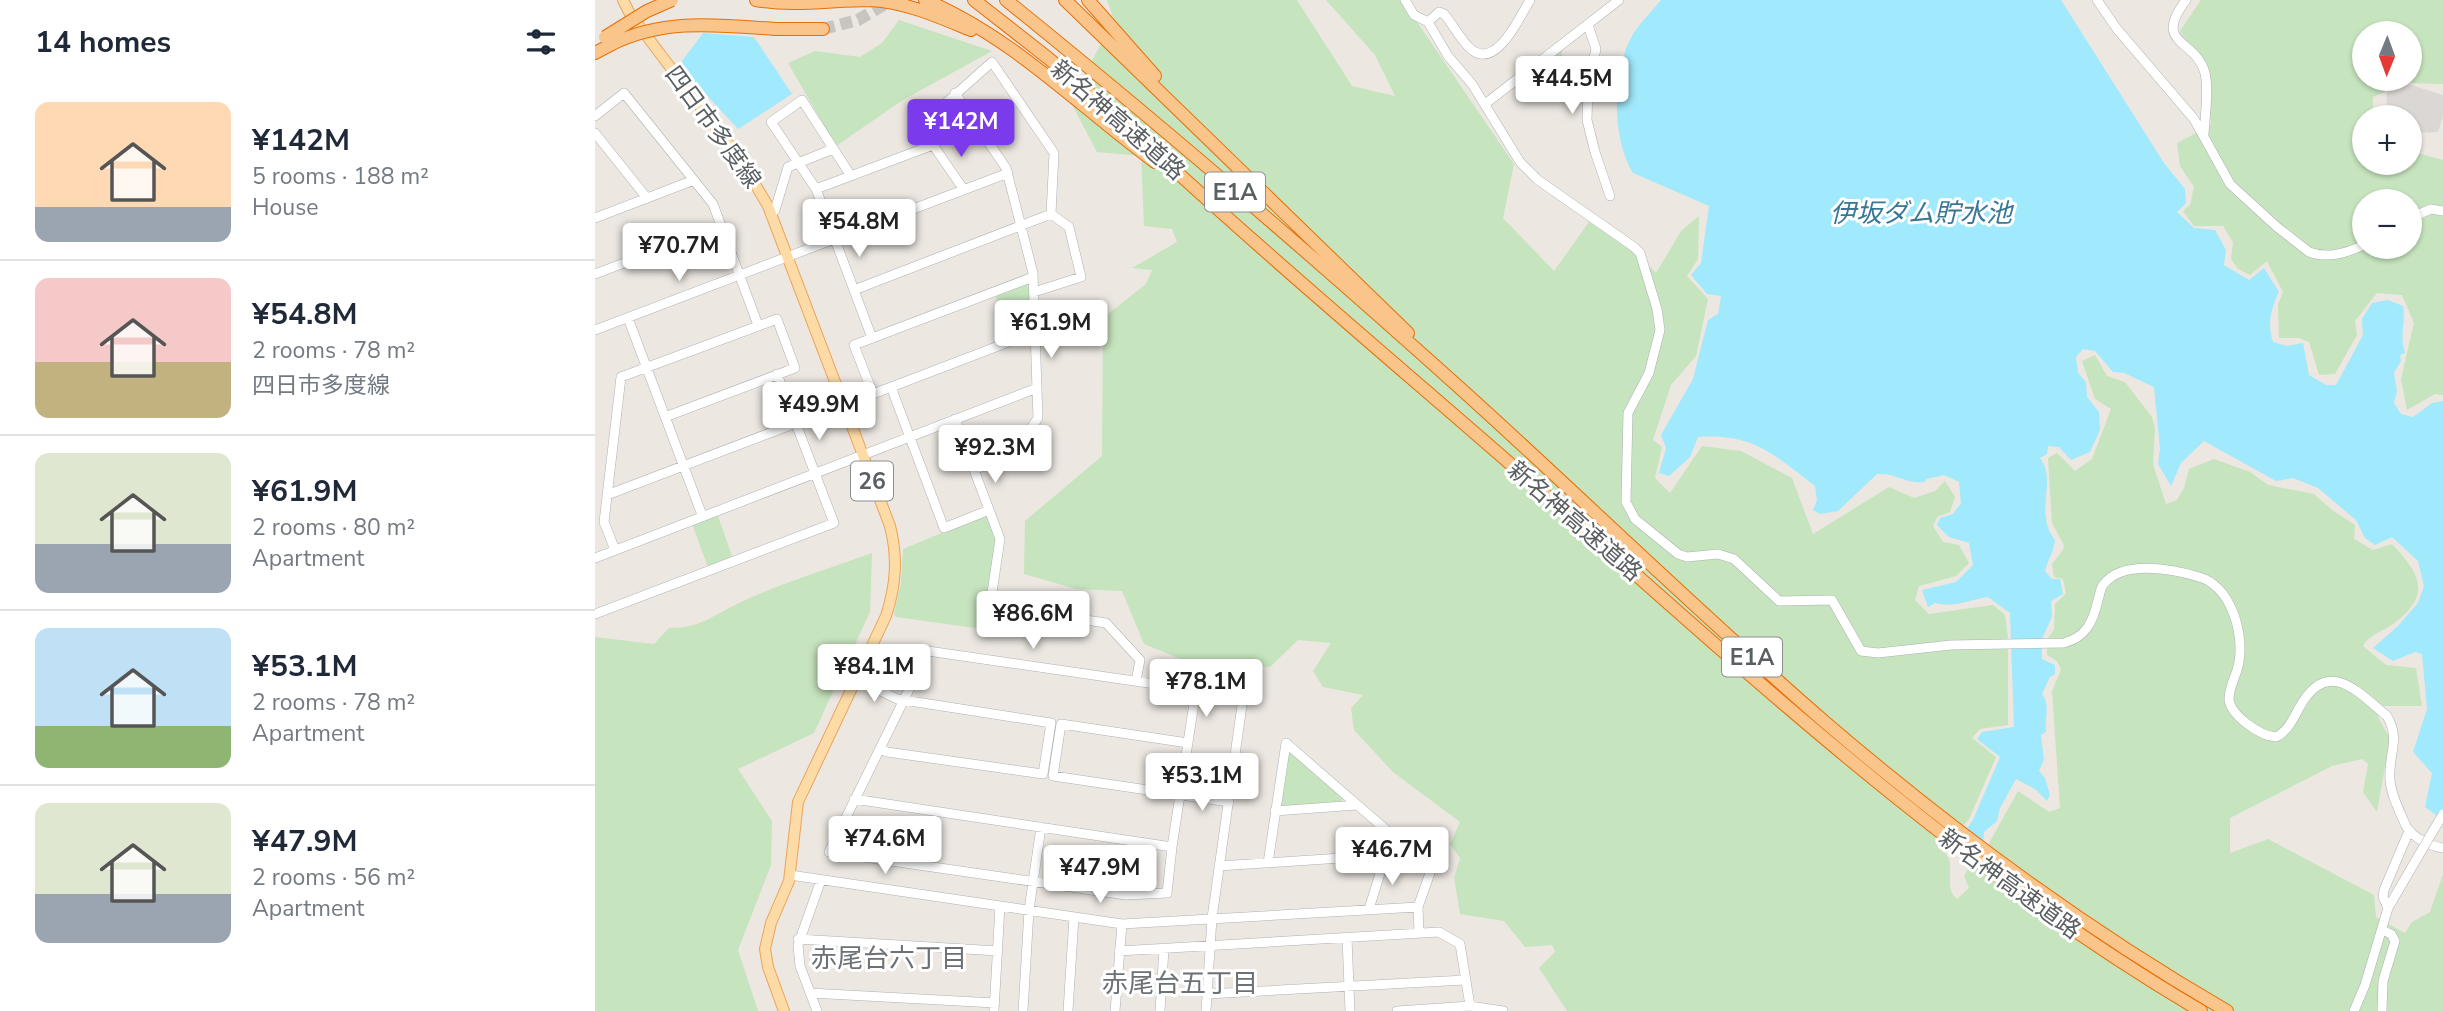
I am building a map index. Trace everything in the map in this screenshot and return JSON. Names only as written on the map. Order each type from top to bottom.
[{"type":"highway","points":[[595,53],[604,41],[647,11],[672,0]]},
{"type":"highway","points":[[756,0],[868,0],[895,4],[956,24],[1015,52]]},
{"type":"highway","points":[[925,0],[974,24],[1015,52],[1140,151],[1205,197]]},
{"type":"highway","name":"新名神高速道路","points":[[974,0],[1048,58],[1742,668],[1926,814],[2160,971],[2227,1011]]},
{"type":"highway","name":"新名神高速道路","points":[[1006,0],[1175,141],[1461,389],[1752,657],[2003,881],[2080,936],[2201,1011]]},
{"type":"highway","points":[[1065,0],[1406,331],[1461,389]]},
{"type":"highway","points":[[1088,0],[1241,169]]},
{"type":"highway","points":[[604,41],[677,24],[823,29]]},
{"type":"main road","name":"四日市多度線","points":[[623,0],[638,25],[742,162],[771,215],[890,526],[895,548],[896,573],[886,616],[798,802],[790,875],[768,931],[765,950],[768,967],[785,1011]]},
{"type":"street","points":[[1405,0],[1414,15],[1428,22],[1448,55],[1485,104],[1520,162],[1538,180],[1634,247],[1641,256],[1657,309],[1660,330],[1649,373],[1628,412],[1625,495],[1635,519],[1683,556],[1718,554],[1734,559],[1779,601],[1832,600],[1861,651],[1878,653],[1951,645],[2070,641],[2087,631],[2102,587],[2111,577],[2124,570],[2155,569],[2199,577],[2215,584],[2228,601],[2238,635],[2240,661],[2230,695],[2232,707],[2255,732],[2276,737],[2290,725],[2305,698],[2316,686],[2335,681],[2350,685],[2387,716],[2390,722],[2395,737],[2389,781],[2409,831],[2433,847],[2443,848]]},
{"type":"street","points":[[1428,22],[1439,12],[1444,14],[1472,50],[1489,54],[1501,47],[1530,0]]},
{"type":"street","points":[[1485,104],[1619,0]]},
{"type":"street","points":[[2097,0],[2117,29],[2194,119],[2230,184],[2309,252],[2331,256],[2352,249]]},
{"type":"street","points":[[2186,0],[2173,20],[2172,27],[2175,35],[2204,72],[2204,136]]},
{"type":"street","points":[[1588,25],[1596,49],[1588,86],[1587,120],[1610,196]]},
{"type":"street","points":[[964,190],[920,127],[992,62],[1054,153],[1051,214]]},
{"type":"street","points":[[595,116],[624,93],[713,204],[758,325]]},
{"type":"street","points":[[955,93],[1008,173],[1033,277],[1034,292],[1038,418],[1013,454],[974,470]]},
{"type":"street","points":[[851,176],[802,100],[771,122],[816,189],[872,338]]},
{"type":"street","points":[[595,134],[647,198]]},
{"type":"street","points":[[816,189],[933,145]]},
{"type":"street","points":[[771,215],[775,210],[788,167],[833,149]]},
{"type":"street","points":[[595,330],[1008,173]]},
{"type":"street","points":[[597,214],[694,180]]},
{"type":"street","points":[[2422,211],[2443,211]]},
{"type":"street","points":[[854,290],[1051,214]]},
{"type":"street","points":[[1034,292],[1081,277],[1069,227],[1051,214]]},
{"type":"street","points":[[595,274],[721,226]]},
{"type":"street","points":[[1033,277],[854,345],[873,394],[1035,332]]},
{"type":"street","points":[[628,318],[702,515]]},
{"type":"street","points":[[615,550],[604,522],[621,377],[777,318],[795,368],[665,417]]},
{"type":"street","points":[[595,614],[834,523],[777,374]]},
{"type":"street","points":[[891,387],[944,528],[989,510]]},
{"type":"street","points":[[595,558],[1037,388]]},
{"type":"street","points":[[955,419],[1000,539],[990,606],[1106,623],[1140,660],[1136,681]]},
{"type":"street","points":[[607,495],[796,423]]},
{"type":"street","points":[[1196,690],[1167,893],[1126,895],[828,852],[929,651],[1196,690],[1244,691],[1212,918],[1206,1011]]},
{"type":"street","points":[[855,678],[903,701],[1051,723],[1044,775],[880,749]]},
{"type":"street","points":[[1188,743],[1061,724],[1053,776],[1229,802]]},
{"type":"street","points":[[1268,863],[1286,743],[1392,835],[1442,839],[1418,907],[1419,933]]},
{"type":"street","points":[[854,799],[1172,847]]},
{"type":"street","points":[[1275,810],[1357,805]]},
{"type":"street","points":[[2354,1011],[2365,985],[2388,908],[2443,814]]},
{"type":"street","points":[[1023,1011],[1029,910],[1041,827]]},
{"type":"street","points":[[2388,908],[2383,897],[2384,890],[2409,831]]},
{"type":"street","points":[[1369,909],[1392,835]]},
{"type":"street","points":[[1219,866],[1386,855]]},
{"type":"street","points":[[790,875],[1122,924],[1418,907]]},
{"type":"street","points":[[817,1011],[799,962],[798,939],[821,880]]},
{"type":"street","points":[[810,993],[994,1007],[1000,906]]},
{"type":"street","points":[[1068,1011],[1075,917]]},
{"type":"street","points":[[1115,1011],[1122,924]]},
{"type":"street","points":[[2382,930],[2391,934],[2395,941],[2383,981],[2382,1011]]},
{"type":"street","points":[[1119,951],[1439,932],[1459,944],[1470,1006]]},
{"type":"street","points":[[1347,938],[1350,1011]]},
{"type":"street","points":[[798,939],[998,951]]},
{"type":"street","points":[[1160,1011],[1164,948]]},
{"type":"street","points":[[1207,994],[1465,980]]},
{"type":"street","points":[[1397,1011],[1470,1006],[1503,1011]]},
{"type":"shaded area","points":[[2422,88],[2443,95],[2443,116],[2438,132],[2422,133],[2422,105],[2386,105],[2387,91],[2422,91]]},
{"type":"green space","points":[[1107,0],[1297,0],[1352,86],[1395,96],[1375,55],[1326,0],[1402,0],[1514,164],[1503,218],[1554,271],[1589,222],[1642,258],[1656,273],[1681,231],[1699,216],[1698,259],[1687,276],[1708,299],[1696,356],[1671,385],[1653,440],[1662,447],[1655,478],[1670,493],[1702,446],[1741,451],[1792,478],[1813,534],[1889,487],[1914,498],[1935,491],[1945,481],[1955,497],[1950,512],[1937,517],[1933,526],[1943,542],[1959,545],[1969,563],[1956,576],[1919,586],[1915,600],[1929,614],[1993,605],[2005,615],[2008,638],[2008,725],[1980,729],[1972,738],[1996,757],[1969,819],[1943,849],[1950,863],[1950,887],[1957,899],[1969,888],[1964,876],[1980,848],[1988,845],[2018,791],[2049,812],[2060,808],[2052,691],[2061,670],[2057,661],[2047,655],[2047,639],[2054,630],[2055,604],[2066,593],[2063,579],[2054,577],[2052,564],[2064,545],[2052,523],[2048,458],[2057,453],[2075,471],[2092,459],[2111,409],[2095,399],[2082,361],[2095,355],[2107,376],[2125,382],[2152,417],[2155,429],[2153,464],[2166,504],[2177,500],[2184,488],[2189,469],[2214,459],[2250,472],[2268,485],[2314,494],[2355,525],[2354,539],[2373,550],[2392,544],[2415,575],[2417,594],[2405,614],[2363,646],[2386,665],[2416,668],[2422,706],[2382,706],[2378,717],[2390,739],[2377,812],[2363,792],[2368,764],[2362,759],[2332,766],[2230,818],[2230,853],[2268,839],[2374,895],[2376,917],[2405,933],[2412,922],[2430,912],[2443,874],[2443,1011],[1567,1011],[1539,968],[1555,952],[1552,945],[1525,947],[1504,921],[1460,914],[1454,878],[1460,858],[1450,844],[1460,822],[1393,772],[1354,730],[1351,708],[1363,695],[1323,687],[1313,671],[1331,643],[1298,640],[1270,667],[1193,664],[1144,644],[1122,591],[1076,589],[1024,574],[1025,521],[1102,456],[1103,318],[1146,284],[1152,270],[1132,268],[1177,242],[1172,229],[1144,226],[1141,156],[1097,152],[1070,101],[1114,20]]},
{"type":"green space","points":[[2201,0],[2443,0],[2443,84],[2422,83],[2422,21],[2352,21],[2352,91],[2387,91],[2373,97],[2373,105],[2352,105],[2352,175],[2422,175],[2422,154],[2443,160],[2443,395],[2435,394],[2407,410],[2401,379],[2414,323],[2402,295],[2377,293],[2355,321],[2357,335],[2335,374],[2319,375],[2309,342],[2299,338],[2279,338],[2278,305],[2283,292],[2267,261],[2250,275],[2238,269],[2231,259],[2233,242],[2223,226],[2194,226],[2183,211],[2190,205],[2194,187],[2180,166],[2177,143],[2211,125],[2204,64],[2180,31]]},
{"type":"green space","points":[[899,20],[992,51],[903,100],[836,146],[788,63],[815,51],[860,57],[882,43]]},
{"type":"green space","points":[[1562,47],[1561,92],[1538,91],[1539,65]]},
{"type":"green space","points":[[1025,283],[1029,288],[1031,318],[1025,329],[1011,337],[996,297],[997,294]]},
{"type":"green space","points":[[985,515],[996,540],[982,629],[896,617],[894,614],[901,582],[903,549]]},
{"type":"green space","points":[[718,516],[732,556],[708,567],[692,524]]},
{"type":"green space","points":[[872,553],[870,612],[814,733],[738,769],[772,821],[771,865],[738,950],[758,1011],[595,1011],[595,637],[654,644],[669,628],[698,624],[771,589]]},
{"type":"green space","points":[[1292,753],[1343,797],[1342,803],[1280,804],[1287,755]]},
{"type":"water","name":"伊坂ダム貯水池","points":[[1661,0],[2061,0],[2164,163],[2185,189],[2186,203],[2177,212],[2194,228],[2215,230],[2226,250],[2224,265],[2249,280],[2264,268],[2279,292],[2271,317],[2273,342],[2287,346],[2303,343],[2309,375],[2326,385],[2336,385],[2363,335],[2362,319],[2372,303],[2388,300],[2403,306],[2405,353],[2400,355],[2401,361],[2394,373],[2397,391],[2394,403],[2401,414],[2413,417],[2432,403],[2443,401],[2443,820],[2425,807],[2432,773],[2413,752],[2427,709],[2422,654],[2415,652],[2393,661],[2373,648],[2398,626],[2418,603],[2424,586],[2418,561],[2392,537],[2375,545],[2365,538],[2356,520],[2318,488],[2293,478],[2276,481],[2204,441],[2181,463],[2171,486],[2158,464],[2160,449],[2154,387],[2124,373],[2113,372],[2095,351],[2083,349],[2076,357],[2078,373],[2086,382],[2087,397],[2099,412],[2100,430],[2090,452],[2071,460],[2059,447],[2048,446],[2047,454],[2040,458],[2047,477],[2046,518],[2055,540],[2045,571],[2052,579],[2060,579],[2063,594],[2051,601],[2052,617],[2042,639],[2042,659],[2055,665],[2055,674],[2050,677],[2042,694],[2047,708],[2046,732],[2041,735],[2044,760],[2039,771],[2045,778],[2050,795],[2047,801],[2035,789],[2016,779],[2000,808],[1997,821],[1984,832],[1983,842],[1959,854],[1963,834],[1973,820],[2000,757],[1977,739],[1982,732],[2014,727],[2010,613],[1988,597],[1956,604],[1935,603],[1928,607],[1922,590],[1956,582],[1973,565],[1969,543],[1949,537],[1937,525],[1940,518],[1953,514],[1961,503],[1959,482],[1944,475],[1918,482],[1877,474],[1838,511],[1820,514],[1813,510],[1817,500],[1815,486],[1787,464],[1748,442],[1717,437],[1698,437],[1690,457],[1669,476],[1659,473],[1666,448],[1661,435],[1693,379],[1708,320],[1718,314],[1721,296],[1707,294],[1691,275],[1701,263],[1709,206],[1633,173],[1621,142],[1617,104],[1621,66],[1633,34]]},
{"type":"water","points":[[703,33],[754,37],[792,94],[738,129],[679,65]]},
{"type":"tunnel","points":[[823,29],[858,20],[892,0]]},
{"type":"district","name":"赤尾台六丁目","points":[[889,958]]},
{"type":"district","name":"赤尾台五丁目","points":[[1180,983]]}]
